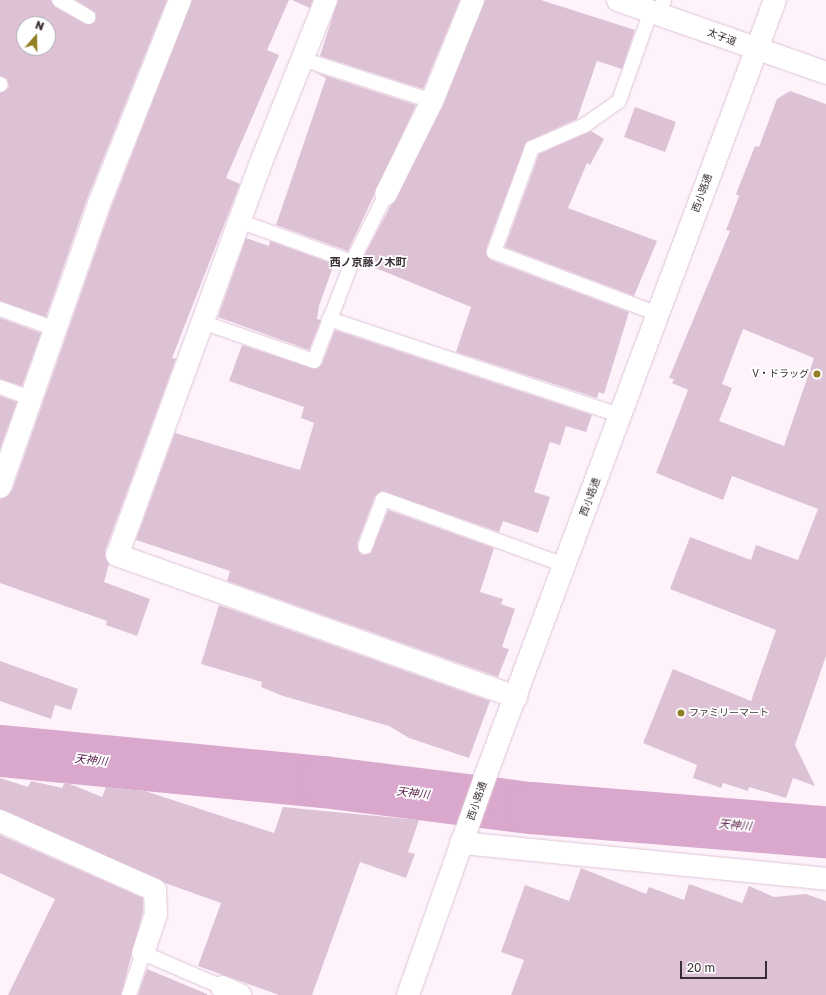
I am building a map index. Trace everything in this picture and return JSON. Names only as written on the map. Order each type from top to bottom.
[{"type":"street","points":[[0,487],[99,204],[180,0]]},
{"type":"street","points":[[326,0],[239,221],[117,555],[516,697]]},
{"type":"street","points":[[386,194],[432,101],[473,0]]},
{"type":"street","name":"太子道","points":[[618,0],[658,8],[755,50],[826,73]]},
{"type":"street","name":"西小路通","points":[[408,995],[485,777],[516,697],[755,50],[775,0]]},
{"type":"street","points":[[0,821],[155,890],[156,914],[143,953]]},
{"type":"street","points":[[461,843],[826,879]]},
{"type":"lane","points":[[58,0],[88,17]]},
{"type":"lane","points":[[658,8],[619,101],[585,125],[532,148],[494,252],[658,314]]},
{"type":"lane","points":[[302,59],[432,101]]},
{"type":"lane","points":[[202,322],[314,361],[352,262],[386,194]]},
{"type":"lane","points":[[239,221],[352,262]]},
{"type":"lane","points":[[0,309],[56,329]]},
{"type":"lane","points":[[329,319],[620,415]]},
{"type":"lane","points":[[0,387],[31,398]]},
{"type":"lane","points":[[364,547],[383,499],[564,565]]},
{"type":"lane","points":[[129,995],[143,953],[231,991]]},
{"type":"building","points":[[0,0],[51,0],[55,7],[88,25],[95,22],[96,13],[76,0],[167,0],[87,199],[46,317],[0,301],[0,93],[9,87],[7,79],[0,76]]},
{"type":"building","points":[[192,0],[289,0],[267,50],[279,55],[226,178],[240,184],[172,358],[176,359],[105,551],[109,564],[104,582],[150,599],[137,636],[106,625],[107,621],[0,583],[0,499],[12,491],[111,208]]},
{"type":"building","points":[[292,0],[313,0],[310,8]]},
{"type":"building","points":[[338,0],[460,0],[423,89],[320,56]]},
{"type":"building","points":[[485,0],[541,0],[635,30],[622,69],[597,61],[577,119],[526,142],[486,249],[491,260],[629,312],[604,394],[599,392],[597,398],[456,352],[471,307],[361,262],[443,106]]},
{"type":"building","points":[[314,72],[416,105],[348,251],[276,225],[326,78]]},
{"type":"building","points":[[790,91],[826,104],[826,656],[795,745],[815,786],[793,778],[786,798],[749,787],[748,791],[723,783],[721,788],[693,778],[697,765],[643,743],[673,669],[751,701],[776,630],[670,589],[690,537],[751,560],[756,545],[798,560],[818,509],[732,476],[723,500],[656,473],[688,390],[672,383],[674,379],[669,378],[730,231],[726,230],[739,196],[736,194],[755,146],[759,147],[777,99]],"holes":[[[743,329],[814,358],[784,446],[719,421],[732,388],[722,384]]]},
{"type":"building","points":[[635,107],[676,122],[665,152],[624,137]]},
{"type":"building","points":[[591,131],[604,139],[590,165],[587,163],[568,208],[657,241],[634,296],[505,247],[539,154]]},
{"type":"building","points":[[246,238],[269,246],[270,241],[334,264],[319,306],[317,319],[321,320],[309,350],[218,317]]},
{"type":"building","points":[[0,318],[41,333],[22,386],[0,379]]},
{"type":"building","points":[[335,330],[592,415],[586,432],[566,426],[560,445],[550,442],[534,492],[550,497],[538,533],[503,521],[499,532],[382,491],[375,496],[357,544],[362,555],[371,553],[388,510],[494,548],[480,592],[503,599],[501,604],[515,609],[502,647],[509,649],[498,677],[227,581],[230,571],[136,540],[175,433],[300,470],[314,423],[301,418],[304,407],[229,381],[242,345],[315,369],[322,364]]},
{"type":"building","points":[[0,396],[17,402],[0,449]]},
{"type":"building","points":[[219,605],[490,701],[469,758],[409,738],[389,726],[283,696],[261,687],[262,682],[201,664]]},
{"type":"building","points":[[0,661],[78,689],[71,710],[55,705],[51,719],[0,701]]},
{"type":"building","points":[[0,778],[28,787],[31,781],[62,788],[65,782],[102,797],[106,787],[145,791],[274,833],[283,807],[419,820],[408,852],[415,854],[406,878],[360,862],[312,995],[279,995],[198,966],[221,903],[165,883],[0,809]]},
{"type":"building","points":[[0,835],[143,898],[143,912],[121,995],[8,995],[55,899],[0,873]]},
{"type":"building","points":[[581,868],[646,894],[649,887],[684,900],[689,884],[742,903],[749,886],[774,897],[806,894],[826,901],[826,995],[511,995],[524,960],[501,952],[525,885],[569,901]]},
{"type":"building","points":[[147,969],[207,994],[207,995],[138,995]]},
{"type":"waterway","name":"天神川","points":[[0,751],[324,782],[531,808],[826,832]]},
{"type":"place","name":"V・ドラッグ","points":[[817,374]]},
{"type":"place","name":"ファミリーマート","points":[[681,713]]},
{"type":"district","name":"西ノ京藤ノ木町","points":[[368,262]]}]
